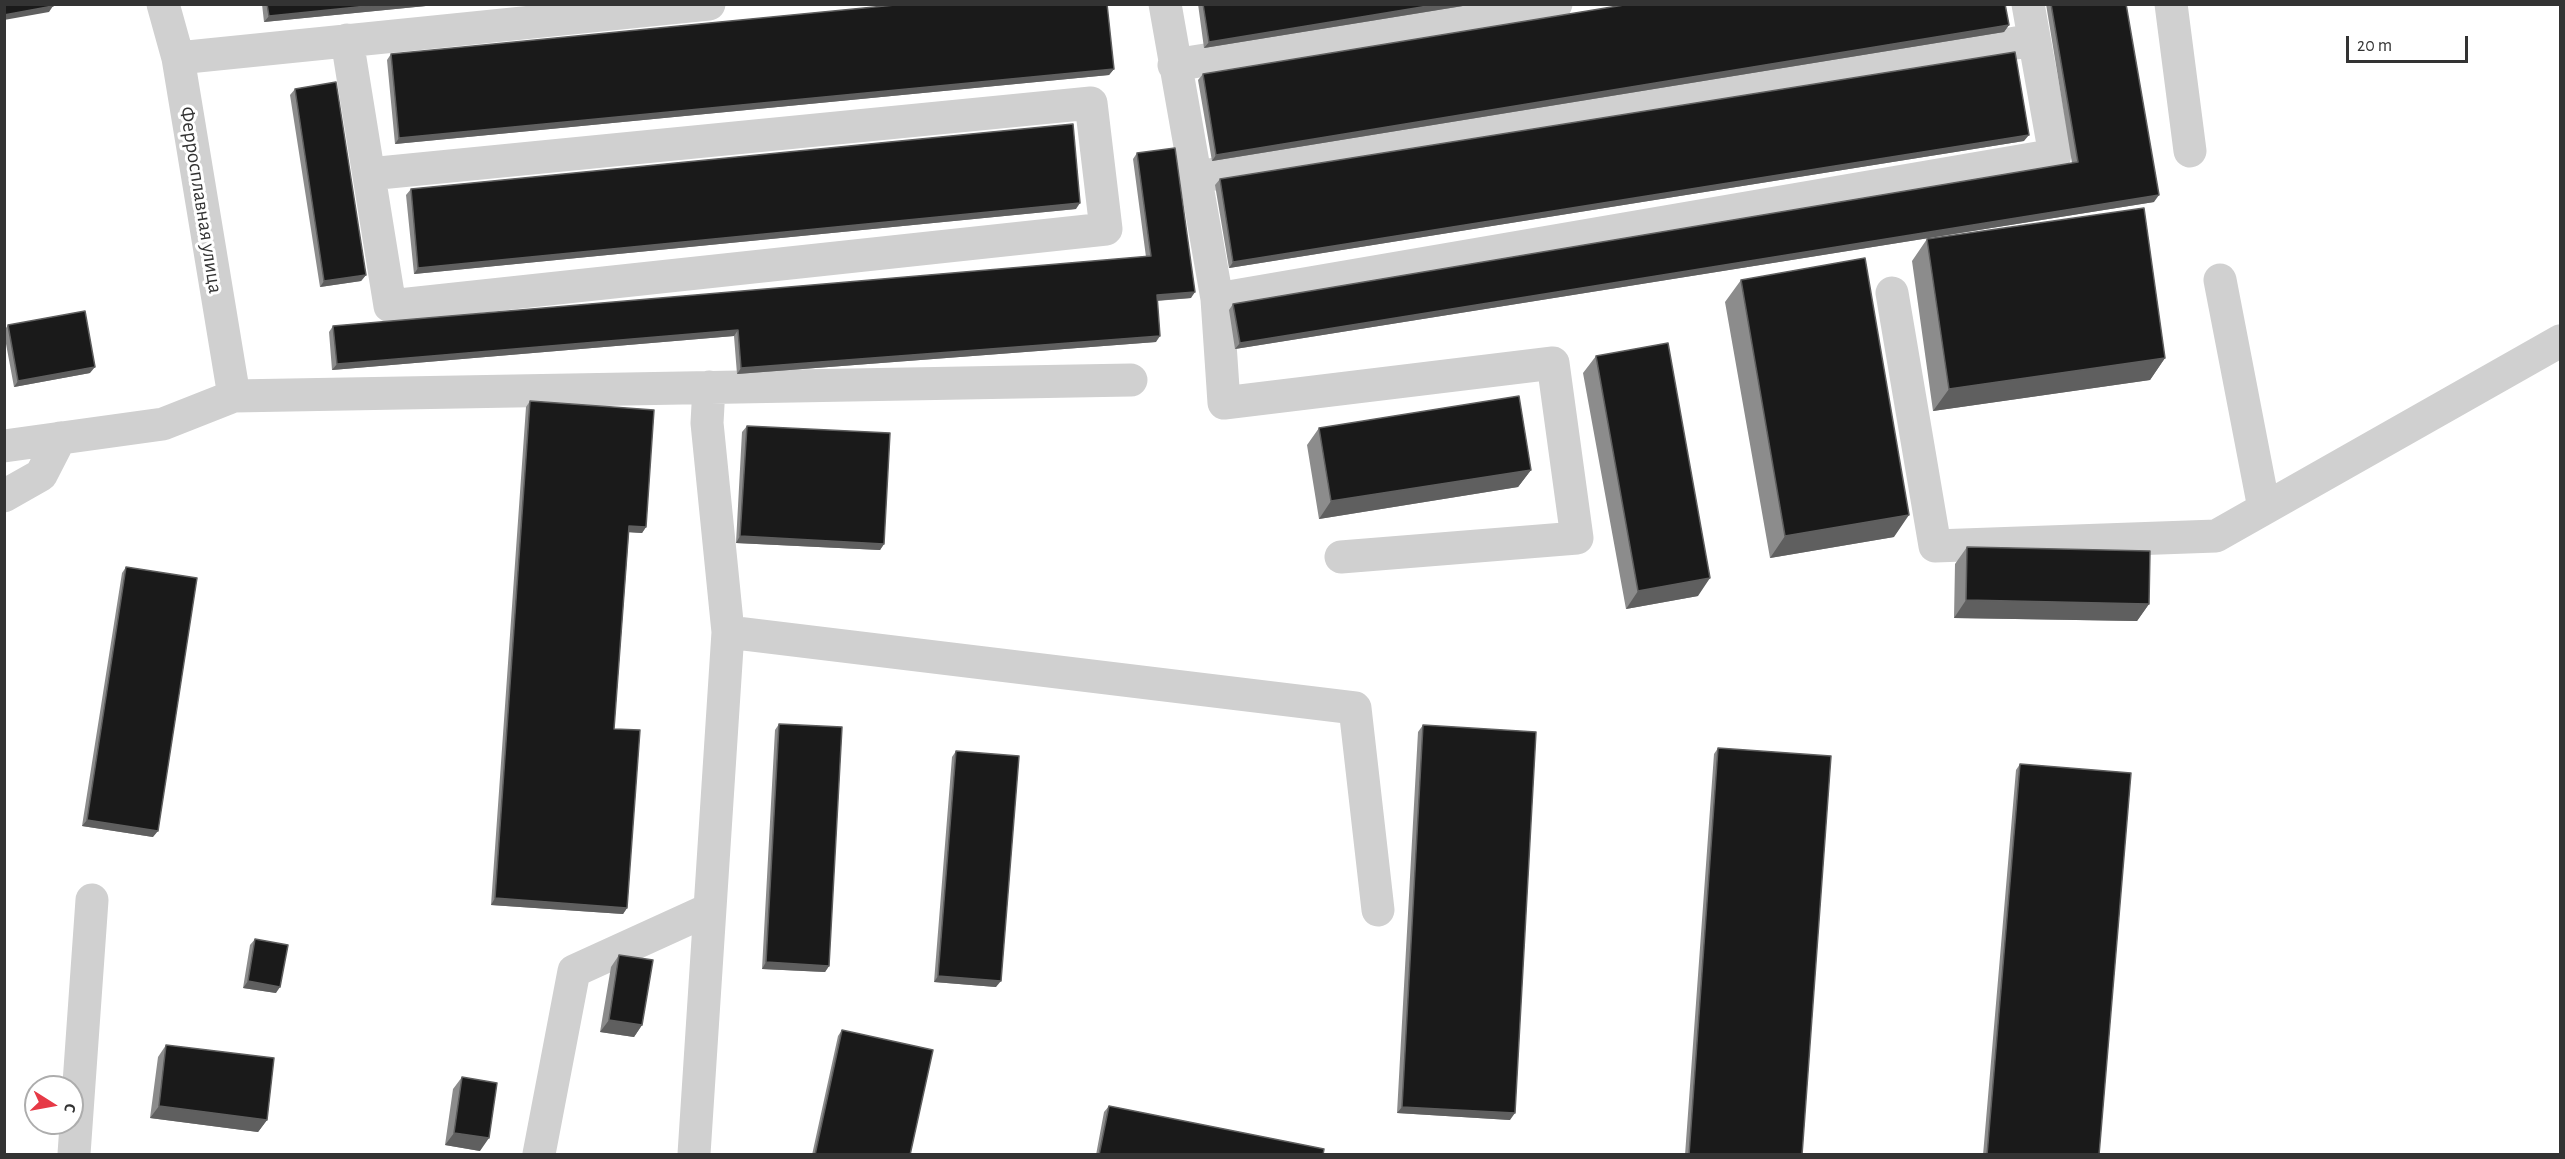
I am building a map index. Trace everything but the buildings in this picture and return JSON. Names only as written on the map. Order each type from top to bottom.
[{"type":"street","name":"Ферросплавная улица","points":[[164,4],[178,58],[234,396]]},
{"type":"street","points":[[178,58],[709,4]]},
{"type":"street","points":[[1165,4],[1217,299],[1224,403],[1553,363],[1577,538],[1341,557]]},
{"type":"street","points":[[1174,65],[1556,4]]},
{"type":"street","points":[[1217,299],[2055,155],[2028,4]]},
{"type":"street","points":[[2171,4],[2190,151]]},
{"type":"street","points":[[347,40],[390,306],[1106,229],[1091,103],[369,174]]},
{"type":"street","points":[[1197,177],[2034,40]]},
{"type":"street","points":[[2220,280],[2264,508]]},
{"type":"street","points":[[1892,293],[1935,546],[2216,536],[2560,341]]},
{"type":"street","points":[[4,446],[163,424],[234,396],[1131,380]]},
{"type":"street","points":[[694,1155],[728,632],[707,423],[709,387]]},
{"type":"street","points":[[4,496],[41,475],[60,438]]},
{"type":"street","points":[[728,632],[1355,708],[1378,910]]},
{"type":"street","points":[[74,1155],[92,900]]},
{"type":"street","points":[[539,1155],[574,971],[710,909]]}]
